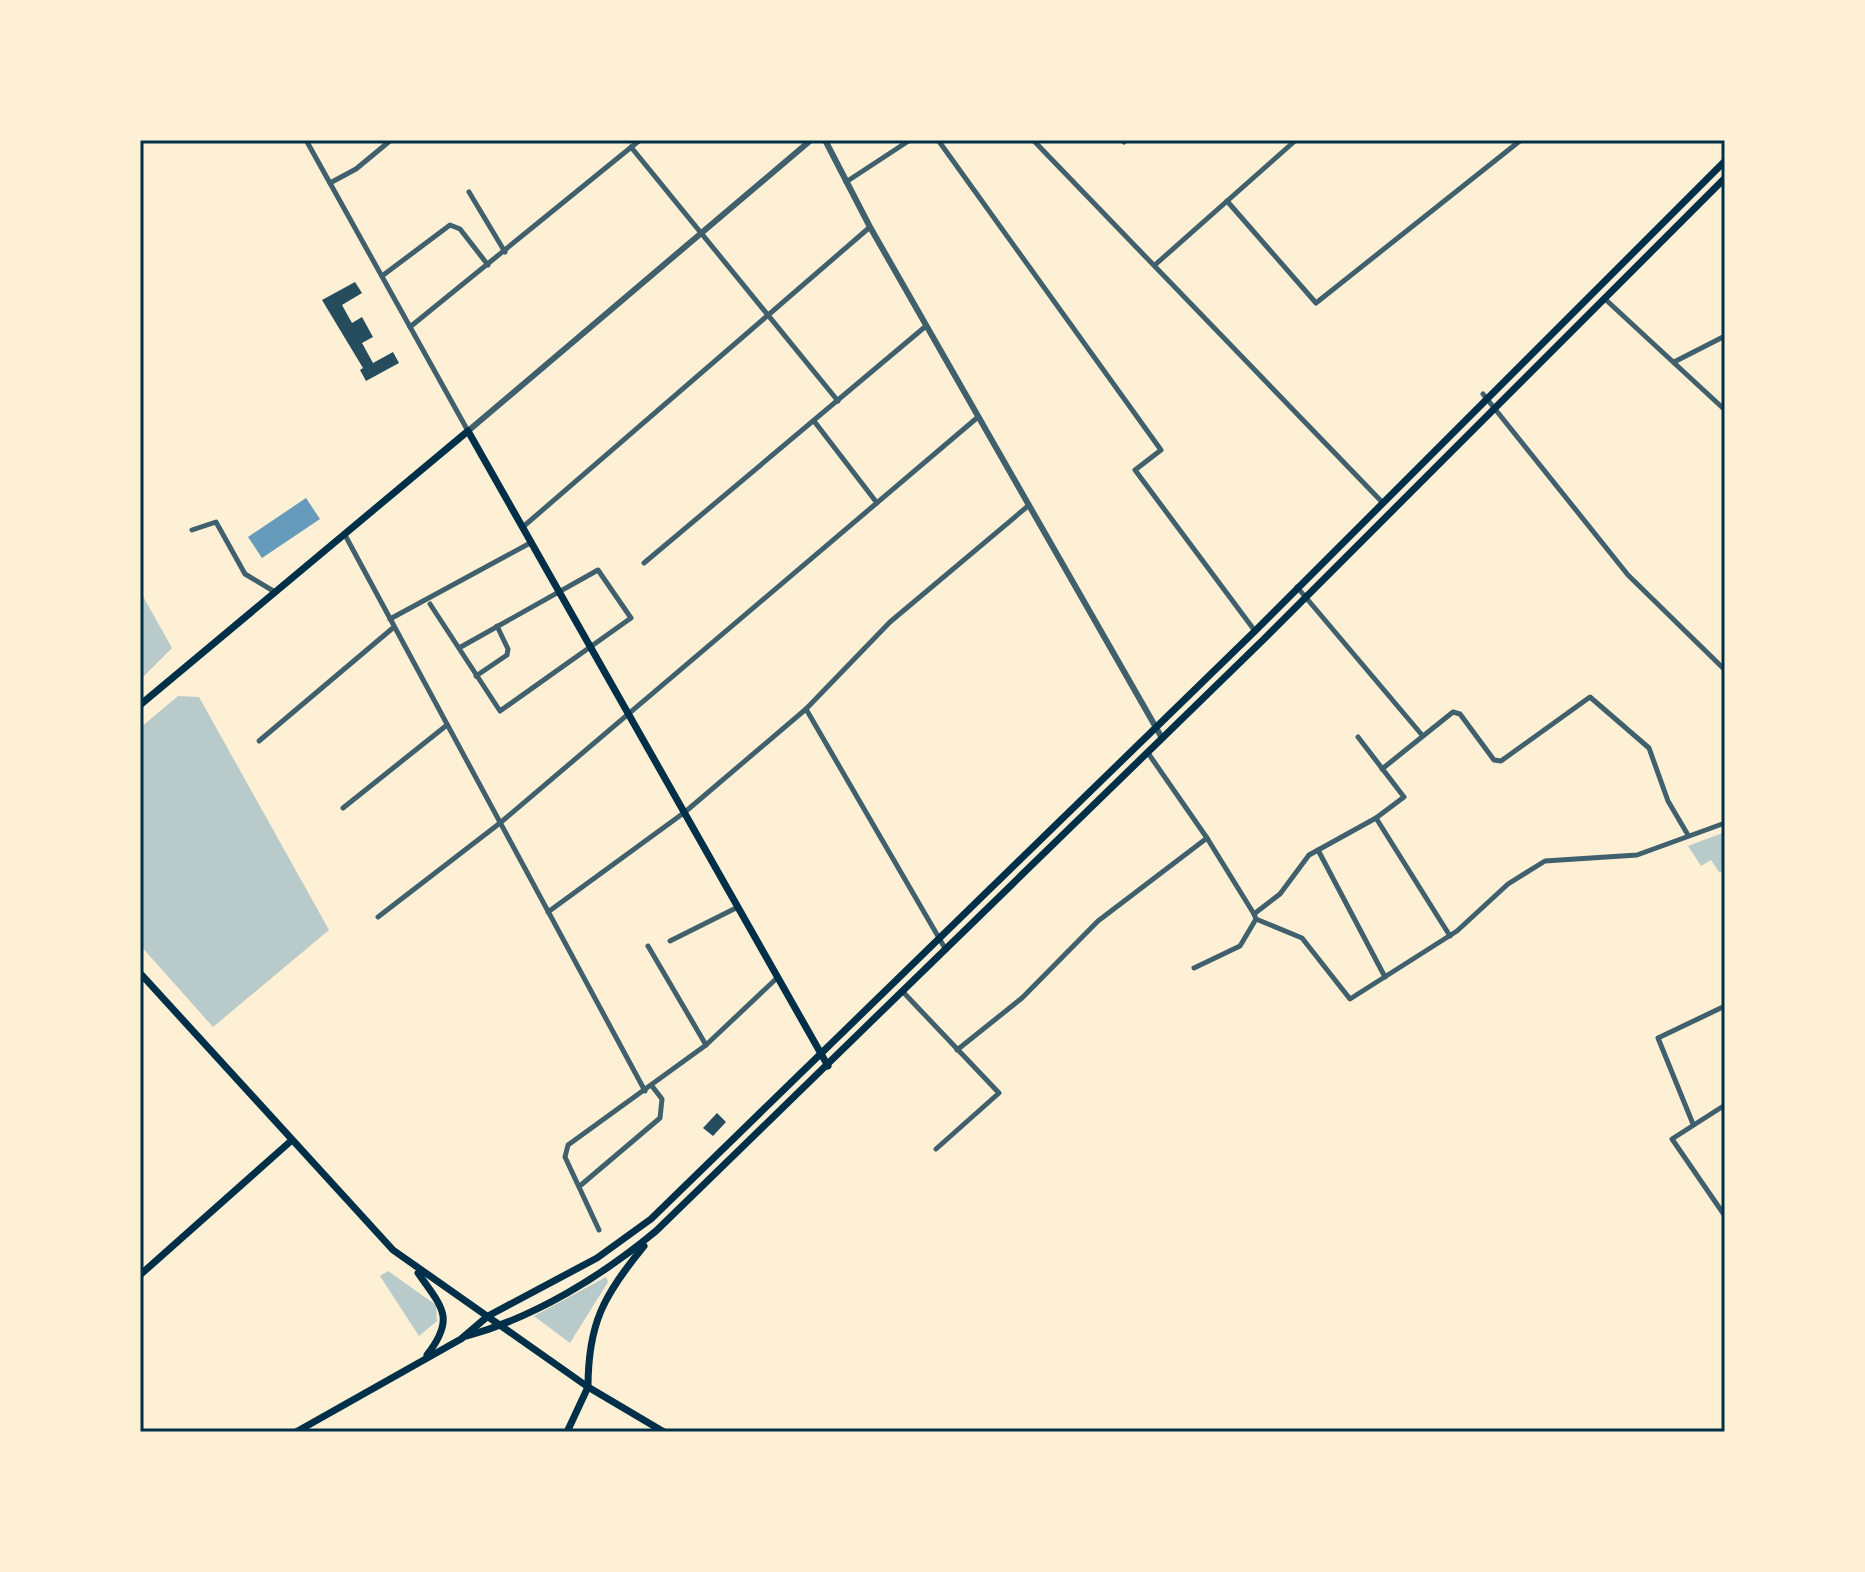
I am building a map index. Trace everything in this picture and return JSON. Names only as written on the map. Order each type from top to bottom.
[{"type":"main road","points":[[465,1337],[488,1316],[597,1258],[639,1229],[1255,631],[1484,398],[1725,161]]},
{"type":"main road","points":[[296,1432],[465,1337],[503,1326],[609,1268],[656,1231],[946,952],[1494,411],[1725,178]]},
{"type":"main road","points":[[140,705],[468,431],[828,1066]]},
{"type":"main road","points":[[140,973],[393,1250],[588,1387],[664,1432]]},
{"type":"main road","points":[[140,1275],[292,1140]]},
{"type":"main road","points":[[567,1432],[588,1387],[589,1349],[597,1314],[618,1280],[656,1231]]},
{"type":"main road","points":[[415,1268],[441,1306],[445,1322],[441,1338],[425,1359]]},
{"type":"street","points":[[306,140],[468,431],[811,140]]},
{"type":"street","points":[[330,183],[356,169],[391,140]]},
{"type":"street","points":[[410,327],[640,140]]},
{"type":"street","points":[[825,140],[870,227],[1162,738]]},
{"type":"street","points":[[846,182],[910,140]]},
{"type":"street","points":[[938,140],[1161,450],[1135,470],[1255,631]]},
{"type":"street","points":[[1033,140],[1156,264],[1383,503]]},
{"type":"street","points":[[1156,264],[1296,140]]},
{"type":"street","points":[[1227,201],[1316,303],[1521,140]]},
{"type":"street","points":[[631,147],[838,401]]},
{"type":"street","points":[[469,192],[505,252]]},
{"type":"street","points":[[382,277],[450,225],[460,229],[488,265]]},
{"type":"street","points":[[524,526],[870,227]]},
{"type":"street","points":[[1605,299],[1725,410]]},
{"type":"street","points":[[644,563],[926,326]]},
{"type":"street","points":[[1674,362],[1725,336]]},
{"type":"street","points":[[1484,398],[1628,575],[1725,670]]},
{"type":"street","points":[[378,917],[500,823],[978,417]]},
{"type":"street","points":[[814,421],[877,503]]},
{"type":"street","points":[[548,912],[685,812],[806,709],[890,622],[1028,506]]},
{"type":"street","points":[[192,530],[216,522],[245,574],[276,592]]},
{"type":"street","points":[[345,535],[645,1091]]},
{"type":"street","points":[[390,619],[532,542]]},
{"type":"street","points":[[430,604],[496,709],[504,710],[590,644],[631,618],[598,570],[459,648]]},
{"type":"street","points":[[1297,587],[1422,735]]},
{"type":"street","points":[[476,676],[507,655],[508,649],[497,626]]},
{"type":"street","points":[[259,741],[394,627]]},
{"type":"street","points":[[1382,769],[1453,712],[1460,714],[1494,760],[1501,761],[1590,697],[1649,748],[1662,788],[1688,835]]},
{"type":"street","points":[[806,709],[946,952]]},
{"type":"street","points":[[343,808],[447,725]]},
{"type":"street","points":[[1194,968],[1240,946],[1255,917],[1280,894],[1300,863],[1376,818],[1404,797],[1358,737]]},
{"type":"street","points":[[1148,753],[1207,838],[1255,917],[1302,938],[1350,999],[1450,936],[1508,884],[1545,861],[1637,855],[1725,823]]},
{"type":"street","points":[[1376,818],[1450,936]]},
{"type":"street","points":[[957,1050],[1022,998],[1098,921],[1207,838]]},
{"type":"street","points":[[1318,850],[1385,977]]},
{"type":"street","points":[[670,941],[738,907]]},
{"type":"street","points":[[648,946],[706,1045]]},
{"type":"street","points":[[599,1230],[584,1203],[581,1185],[565,1157],[568,1145],[706,1045],[778,977]]},
{"type":"street","points":[[904,993],[999,1093],[936,1149]]},
{"type":"street","points":[[1693,1124],[1658,1038],[1725,1006]]},
{"type":"street","points":[[581,1185],[660,1118],[662,1099],[652,1085]]},
{"type":"street","points":[[1725,1105],[1672,1139],[1725,1216]]},
{"type":"shaded area","points":[[140,591],[172,648],[140,680]]},
{"type":"shaded area","points":[[178,696],[199,697],[329,930],[213,1027],[140,945],[140,728]]},
{"type":"shaded area","points":[[1725,832],[1725,871],[1719,872],[1711,860],[1701,866],[1688,846]]},
{"type":"shaded area","points":[[388,1271],[436,1305],[437,1321],[419,1336],[380,1276]]},
{"type":"shaded area","points":[[606,1277],[608,1282],[570,1343],[534,1316]]},
{"type":"water","points":[[306,498],[320,519],[262,558],[248,537]]},
{"type":"building","points":[[355,282],[362,293],[342,305],[352,323],[362,317],[373,337],[362,343],[373,363],[393,352],[399,363],[366,381],[360,370],[363,368],[322,300]]},
{"type":"building","points":[[717,1113],[726,1122],[713,1136],[703,1128]]}]
